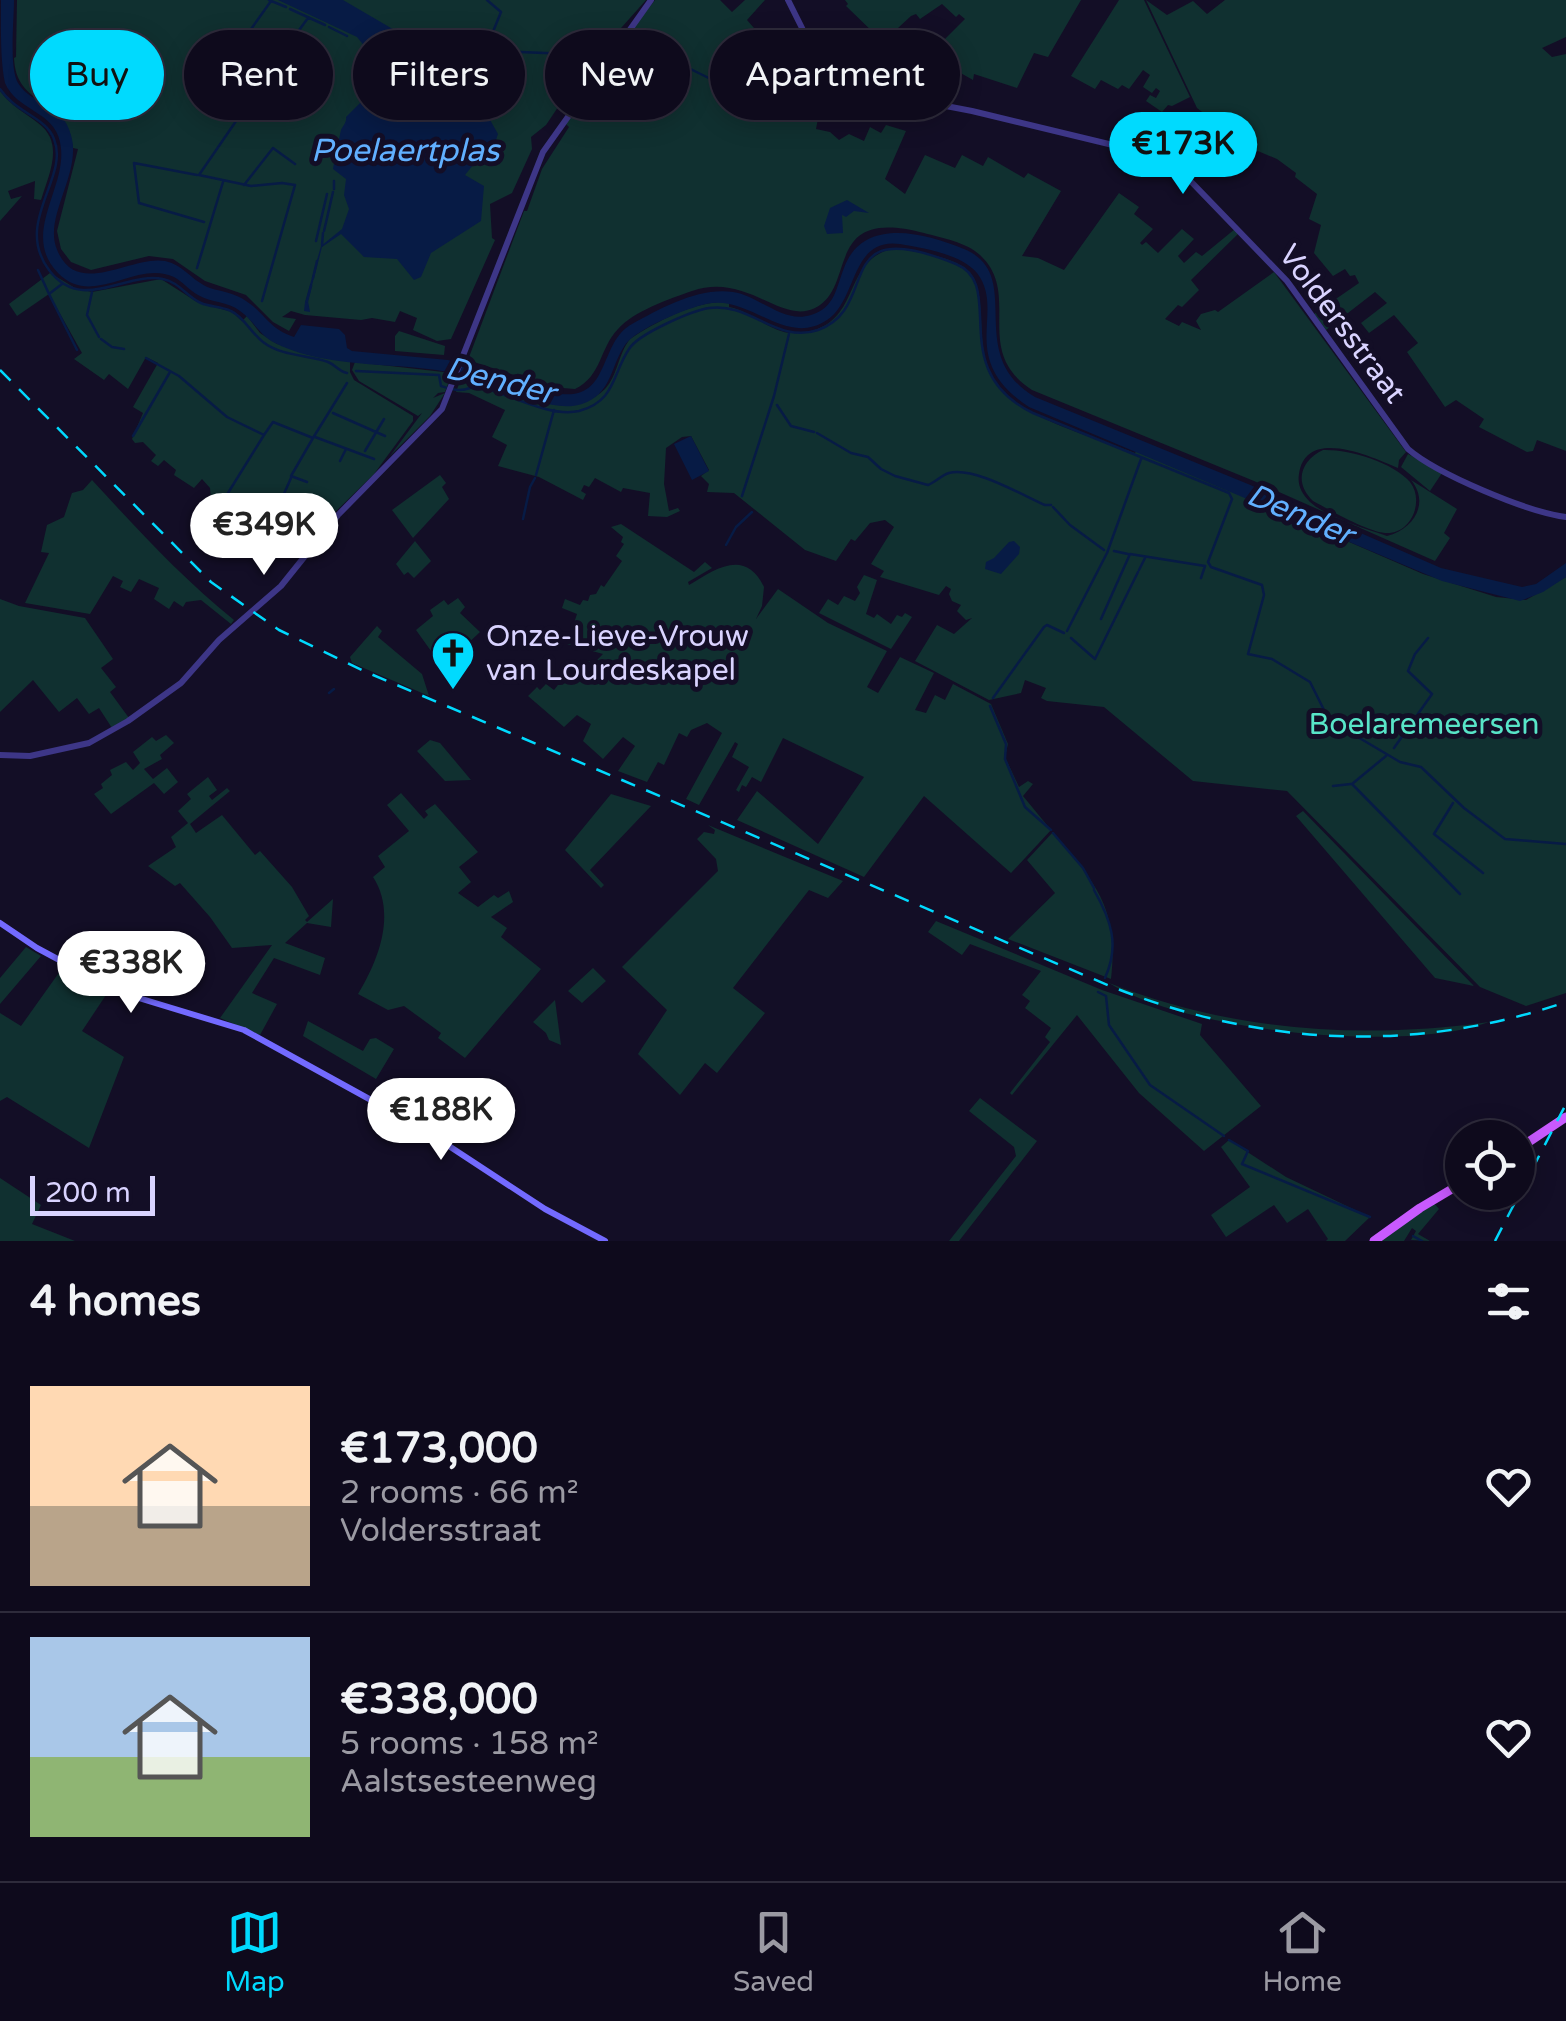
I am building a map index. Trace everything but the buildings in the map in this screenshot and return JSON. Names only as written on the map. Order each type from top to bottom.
[{"type":"main road","points":[[0,922],[37,948],[119,992],[156,1006],[222,1021],[292,1056],[420,1127],[544,1209],[604,1241]]},
{"type":"main road","points":[[1535,1138],[1566,1117]]},
{"type":"main road","points":[[1374,1241],[1445,1194]]},
{"type":"street","points":[[0,755],[60,751],[107,734],[181,683],[219,640],[281,586],[338,515],[442,409],[543,152],[651,0]]},
{"type":"street","name":"Voldersstraat","points":[[788,0],[812,50],[852,88],[972,111],[1151,154],[1176,166],[1287,280],[1408,448],[1427,463],[1527,507],[1566,517]]},
{"type":"green space","points":[[17,0],[646,0],[619,30],[545,30],[545,120],[549,120],[531,137],[532,149],[512,193],[490,204],[495,240],[451,339],[437,341],[413,330],[417,318],[400,311],[395,322],[291,311],[282,317],[296,319],[289,331],[273,322],[246,295],[205,281],[173,259],[149,256],[91,270],[71,262],[61,249],[57,231],[78,149],[73,148],[63,120],[164,120],[164,30],[30,30],[30,93],[17,74]]},
{"type":"green space","points":[[655,0],[720,0],[732,12],[745,0],[765,0],[747,20],[752,30],[710,30],[710,120],[818,120],[816,129],[830,132],[839,140],[849,134],[864,141],[870,127],[881,133],[886,125],[906,131],[885,179],[905,194],[925,155],[955,168],[962,155],[983,166],[988,157],[1024,178],[1028,173],[1061,191],[1022,256],[1038,258],[1064,270],[1119,193],[1139,207],[1134,214],[1153,229],[1142,245],[1146,242],[1158,253],[1182,229],[1194,239],[1178,256],[1184,263],[1196,252],[1202,256],[1235,229],[1239,233],[1191,280],[1199,290],[1165,319],[1201,330],[1196,321],[1201,314],[1218,312],[1274,272],[1406,452],[1398,468],[1357,452],[1327,448],[1314,451],[1304,460],[1299,486],[1310,502],[1328,514],[1032,390],[1014,374],[1004,358],[998,287],[980,255],[954,241],[892,228],[870,230],[856,239],[828,298],[815,308],[789,310],[730,288],[712,287],[642,311],[618,329],[590,377],[575,389],[551,387],[468,360],[524,211],[542,169],[569,127],[567,120],[690,120],[690,30],[632,30]]},
{"type":"green space","points":[[845,0],[1081,0],[1048,57],[1034,53],[1017,88],[974,74],[973,80],[960,73],[960,30],[954,30],[965,19],[959,14],[956,17],[942,4],[920,19],[916,14],[911,16],[896,30],[871,30]]},
{"type":"green space","points":[[1119,0],[1144,0],[1190,97],[1168,105],[1162,112],[1146,101],[1150,95],[1156,98],[1160,91],[1156,88],[1152,93],[1143,87],[1150,75],[1143,70],[1129,89],[1122,85],[1118,89],[1101,80],[1095,89],[1071,76]]},
{"type":"green space","points":[[1146,0],[1167,15],[1193,1],[1207,14],[1225,0],[1566,0],[1566,37],[1542,48],[1552,57],[1566,54],[1566,451],[1537,440],[1533,451],[1527,452],[1479,427],[1484,419],[1456,400],[1445,407],[1407,352],[1418,343],[1394,315],[1369,333],[1361,323],[1387,303],[1375,292],[1326,330],[1314,314],[1359,283],[1345,269],[1333,276],[1314,253],[1321,225],[1309,219],[1317,194],[1277,159],[1246,146],[1197,108]]},
{"type":"green space","points":[[0,91],[46,131],[53,159],[41,200],[34,199],[35,181],[8,191],[11,199],[22,196],[0,221]]},
{"type":"green space","name":"Boelaremeersen","points":[[895,248],[946,259],[972,275],[980,302],[989,371],[1010,398],[1043,418],[1135,453],[1137,450],[1423,574],[1496,597],[1526,600],[1566,577],[1566,993],[1526,1006],[1480,987],[1287,791],[1193,781],[1104,707],[1047,701],[1041,698],[1046,688],[1025,680],[1021,693],[989,700],[915,661],[937,625],[954,634],[972,618],[966,620],[957,611],[961,605],[952,601],[951,589],[946,586],[939,595],[880,577],[884,571],[871,564],[894,527],[885,520],[870,523],[855,541],[851,539],[836,561],[805,550],[734,493],[707,492],[709,484],[701,476],[709,470],[691,436],[666,448],[664,484],[669,511],[680,511],[667,517],[648,516],[650,493],[623,488],[621,492],[595,478],[589,487],[584,485],[583,500],[539,477],[498,466],[507,445],[492,437],[505,410],[469,393],[456,392],[462,376],[555,404],[590,399],[609,383],[630,339],[665,319],[704,304],[729,302],[729,307],[786,332],[817,329],[832,321],[842,308],[865,266],[877,255]]},
{"type":"green space","points":[[50,273],[75,288],[92,292],[161,279],[197,302],[232,312],[242,321],[247,316],[260,333],[277,344],[350,360],[354,380],[413,416],[413,421],[374,474],[329,518],[310,504],[297,525],[237,497],[211,498],[210,488],[202,479],[194,488],[174,475],[176,470],[164,460],[158,466],[151,461],[156,455],[143,442],[135,443],[132,439],[143,413],[133,407],[158,363],[146,357],[128,389],[109,374],[104,380],[74,359],[82,353],[49,294],[17,316],[9,304]]},
{"type":"green space","points":[[399,331],[445,346],[444,355],[395,351]]},
{"type":"green space","points":[[355,362],[452,373],[445,392],[433,398],[445,393],[430,416],[390,456],[422,413],[418,416],[359,381],[352,370]]},
{"type":"green space","points":[[1323,450],[1370,458],[1402,475],[1410,482],[1416,498],[1408,523],[1402,529],[1385,533],[1348,520],[1313,501],[1303,487],[1302,473],[1309,460]]},
{"type":"green space","points":[[1408,454],[1442,473],[1430,491],[1401,467]]},
{"type":"green space","points":[[440,475],[449,499],[413,538],[392,510]]},
{"type":"green space","points":[[92,480],[178,570],[234,620],[231,624],[201,600],[186,602],[183,607],[174,601],[169,609],[154,599],[159,588],[139,579],[131,592],[120,587],[123,581],[113,576],[90,614],[25,603],[49,553],[41,552],[47,525],[64,517],[72,493],[83,490]]},
{"type":"green space","points":[[1411,480],[1457,509],[1444,533],[1450,538],[1435,561],[1347,522],[1387,536],[1405,528],[1419,506],[1417,489]]},
{"type":"green space","points":[[621,524],[694,572],[705,562],[712,568],[688,582],[689,585],[729,565],[748,568],[764,587],[756,619],[778,589],[828,623],[887,651],[867,687],[878,693],[900,657],[934,673],[915,710],[926,713],[935,695],[945,700],[953,684],[991,704],[1008,744],[1005,757],[1019,787],[1028,781],[1033,784],[1023,796],[1051,830],[1011,873],[924,796],[864,877],[737,820],[757,791],[818,844],[864,777],[783,738],[761,782],[752,777],[739,792],[736,790],[749,767],[732,757],[738,744],[735,742],[699,805],[686,799],[722,733],[707,723],[691,730],[687,737],[679,733],[664,765],[658,762],[647,782],[618,771],[635,746],[623,737],[603,759],[583,741],[591,724],[577,715],[564,727],[528,696],[546,684],[554,690],[565,676],[561,669],[568,662],[578,670],[589,661],[593,664],[603,654],[567,644],[577,614],[562,608],[565,599],[580,605],[596,594],[601,585],[604,587],[622,561],[616,556],[624,544],[623,537],[611,527]]},
{"type":"green space","points":[[415,541],[431,561],[414,578],[408,572],[404,575],[396,564]]},
{"type":"green space","points":[[864,575],[877,580],[866,614],[874,618],[877,614],[891,624],[897,615],[902,617],[905,613],[912,617],[891,649],[819,613],[828,599],[838,605],[844,596],[855,601]]},
{"type":"green space","points":[[458,598],[465,607],[460,613],[480,632],[462,649],[466,655],[446,672],[416,630],[433,616],[430,610],[444,600],[448,605]]},
{"type":"green space","points":[[0,599],[85,618],[113,659],[101,668],[116,687],[110,692],[129,718],[112,728],[99,708],[89,714],[77,698],[59,712],[33,680],[0,712]]},
{"type":"green space","points":[[377,626],[382,631],[378,637],[422,674],[429,696],[352,663],[350,657]]},
{"type":"green space","points":[[166,735],[174,743],[160,755],[162,759],[144,769],[153,779],[167,768],[178,782],[164,794],[154,783],[111,814],[94,794],[112,775],[110,770],[126,762],[133,770],[140,763],[133,752],[152,737],[156,741]]},
{"type":"green space","points":[[430,740],[440,743],[471,780],[445,781],[417,751]]},
{"type":"green space","points":[[208,777],[217,790],[209,796],[212,800],[227,788],[230,791],[190,824],[196,833],[222,815],[255,855],[260,851],[292,887],[309,916],[307,922],[333,899],[331,927],[307,923],[285,943],[325,958],[320,975],[274,958],[252,993],[277,1004],[260,1035],[220,1018],[272,945],[232,948],[180,883],[175,886],[148,866],[176,847],[171,837],[188,823],[178,811],[191,799],[187,794]]},
{"type":"green space","points":[[401,793],[424,819],[428,815],[425,811],[435,804],[478,852],[459,867],[471,882],[458,893],[478,907],[494,895],[498,898],[509,891],[513,902],[491,917],[507,928],[501,937],[541,969],[465,1058],[438,1038],[441,1033],[404,1006],[388,1010],[358,994],[382,935],[383,905],[373,877],[385,867],[378,856],[409,831],[387,805]]},
{"type":"green space","points":[[611,794],[651,806],[590,870],[604,885],[601,888],[565,850]]},
{"type":"green space","points":[[1303,811],[1474,986],[1435,978],[1296,816]]},
{"type":"green space","points":[[708,825],[843,881],[828,898],[809,890],[733,988],[765,1013],[717,1073],[705,1063],[680,1095],[638,1054],[667,1010],[622,967],[718,871],[716,859],[697,839],[704,832],[714,834],[715,830]]},
{"type":"green space","points":[[1053,832],[1102,899],[1112,934],[1111,979],[1008,939],[1055,893],[1027,860]]},
{"type":"green space","points":[[936,921],[1102,990],[1202,1024],[1200,1035],[1261,1106],[1204,1151],[1139,1093],[1077,1015],[1012,1095],[1050,1042],[1045,1037],[1051,1028],[1025,1008],[1030,1001],[1022,995],[1041,971],[970,944],[962,955],[928,932]]},
{"type":"green space","points":[[26,947],[41,956],[0,1004],[0,978]]},
{"type":"green space","points":[[63,967],[108,992],[82,1031],[124,1057],[89,1148],[7,1097],[0,1101],[0,1013],[21,1026]]},
{"type":"green space","points":[[593,968],[606,981],[582,1003],[568,991]]},
{"type":"green space","points":[[1109,983],[1202,1012],[1296,1027],[1392,1030],[1489,1022],[1404,1036],[1295,1032],[1188,1014],[1144,1000]]},
{"type":"green space","points":[[555,1000],[561,1045],[549,1040],[533,1022]]},
{"type":"green space","points":[[308,1021],[363,1051],[370,1039],[376,1038],[394,1049],[376,1079],[303,1036]]},
{"type":"green space","points":[[980,1098],[1037,1141],[959,1241],[949,1241],[1016,1156],[1014,1147],[969,1111]]},
{"type":"green space","points":[[1229,1140],[1286,1177],[1370,1217],[1345,1241],[1326,1241],[1308,1209],[1287,1223],[1274,1205],[1226,1237],[1211,1215],[1250,1187],[1221,1147]]},
{"type":"green space","points":[[0,1178],[41,1205],[32,1224],[75,1241],[0,1241]]},
{"type":"green space","points":[[1434,1203],[1439,1209],[1418,1234],[1430,1241],[1411,1240],[1416,1231],[1412,1228],[1404,1241],[1380,1241]]},
{"type":"water","name":"Dender","points":[[1,0],[14,0],[15,76],[30,95],[30,108],[5,83]]},
{"type":"water","name":"Poelaertplas","points":[[278,0],[343,0],[394,30],[353,30],[353,35]]},
{"type":"water","name":"Poelaertplas","points":[[353,110],[353,120],[490,120],[498,134],[493,149],[481,155],[465,175],[484,186],[481,221],[431,253],[421,277],[414,280],[397,259],[364,257],[341,234],[322,247],[308,301],[310,312],[304,311],[321,246],[342,229],[349,209],[344,195],[346,179],[333,169],[346,117]]},
{"type":"water","name":"Dender","points":[[46,120],[63,120],[71,135],[72,163],[54,234],[65,263],[76,271],[90,274],[165,261],[210,288],[242,298],[278,329],[294,337],[301,325],[339,329],[352,351],[448,360],[555,393],[586,390],[602,370],[621,333],[668,306],[720,291],[743,295],[791,316],[811,315],[830,302],[853,252],[865,241],[896,233],[931,238],[964,249],[982,261],[995,296],[1002,359],[1014,379],[1035,397],[1441,568],[1522,587],[1536,584],[1566,563],[1566,577],[1520,601],[1442,581],[1029,407],[1007,389],[994,371],[986,336],[985,288],[977,273],[952,257],[900,244],[884,244],[872,250],[837,311],[812,327],[782,325],[722,303],[698,306],[662,320],[625,345],[599,394],[572,406],[538,401],[445,372],[310,356],[273,342],[235,308],[203,298],[174,277],[145,274],[86,286],[71,283],[58,273],[47,258],[43,242],[61,159],[60,142]]},
{"type":"water","points":[[847,200],[869,213],[854,211],[846,217],[842,215],[843,233],[827,234],[824,226],[830,208]]},
{"type":"water","points":[[691,436],[709,471],[692,480],[674,444]]},
{"type":"water","points":[[1014,541],[1020,547],[1019,554],[1001,574],[985,569],[986,562]]},
{"type":"waterway","points":[[269,0],[286,7]]},
{"type":"waterway","points":[[487,0],[501,12],[494,30]]},
{"type":"waterway","points":[[250,30],[271,1]]},
{"type":"waterway","points":[[290,9],[325,25]]},
{"type":"waterway","points":[[299,30],[308,18]]},
{"type":"waterway","points":[[329,27],[347,36]]},
{"type":"waterway","points":[[525,52],[545,53]]},
{"type":"waterway","points":[[690,69],[710,79]]},
{"type":"waterway","points":[[0,89],[44,125],[54,139],[55,169],[37,235],[49,270],[62,283],[90,290],[134,280],[163,279],[201,303],[236,314],[270,347],[328,362],[347,373]]},
{"type":"waterway","points":[[237,120],[199,175],[251,186],[295,185],[262,301]]},
{"type":"waterway","points":[[244,185],[273,148],[295,164]]},
{"type":"waterway","points":[[197,175],[134,163],[139,203],[204,222]]},
{"type":"waterway","points":[[334,181],[334,189]]},
{"type":"waterway","points":[[197,268],[223,182]]},
{"type":"waterway","points":[[324,231],[333,192]]},
{"type":"waterway","points":[[316,241],[327,194]]},
{"type":"waterway","points":[[322,245],[323,233]]},
{"type":"waterway","points":[[356,371],[439,375],[441,386],[448,388],[462,390],[480,385],[546,409],[579,411],[607,394],[634,343],[690,314],[724,308],[776,328],[803,333],[818,330],[837,318],[873,256],[889,249],[916,251],[956,264],[971,275],[977,290],[983,352],[991,375],[1006,395],[1033,413],[1229,493],[1232,499],[1208,562],[1211,567],[1262,585],[1264,595],[1248,654],[1272,659],[1310,682],[1329,720],[1400,762],[1421,767],[1464,808],[1505,839],[1566,844]]},
{"type":"waterway","points":[[313,278],[317,261]]},
{"type":"waterway","points":[[38,270],[49,294]]},
{"type":"waterway","points":[[62,284],[49,294],[77,350]]},
{"type":"waterway","points":[[307,301],[311,286]]},
{"type":"waterway","points":[[92,292],[87,315],[99,337]]},
{"type":"waterway","points":[[742,496],[789,334]]},
{"type":"waterway","points":[[101,339],[124,349]]},
{"type":"waterway","points":[[146,358],[179,376],[227,417],[264,435],[273,422],[313,438],[347,383]]},
{"type":"waterway","points":[[133,436],[170,372]]},
{"type":"waterway","points":[[777,405],[791,426],[814,432]]},
{"type":"waterway","points":[[536,475],[554,410]]},
{"type":"waterway","points":[[333,413],[385,436]]},
{"type":"waterway","points":[[365,451],[384,419]]},
{"type":"waterway","points":[[817,433],[851,453],[868,457],[895,476],[928,485],[949,473],[971,474],[1051,505]]},
{"type":"waterway","points":[[228,493],[264,435]]},
{"type":"waterway","points":[[315,437],[374,459]]},
{"type":"waterway","points":[[307,482],[291,476],[313,438]]},
{"type":"waterway","points":[[340,461],[346,449]]},
{"type":"waterway","points":[[1067,631],[1107,553],[1141,459]]},
{"type":"waterway","points":[[291,478],[275,514],[295,525]]},
{"type":"waterway","points":[[523,519],[535,478]]},
{"type":"waterway","points":[[1053,507],[1104,550]]},
{"type":"waterway","points":[[726,545],[736,527],[752,512]]},
{"type":"waterway","points":[[1114,551],[1128,554]]},
{"type":"waterway","points":[[1101,619],[1130,554],[1205,566]]},
{"type":"waterway","points":[[1139,570],[1145,558]]},
{"type":"waterway","points":[[1201,578],[1205,566]]},
{"type":"waterway","points":[[1071,638],[1095,659],[1138,572]]},
{"type":"waterway","points":[[993,698],[1044,627],[1064,633]]},
{"type":"waterway","points":[[1394,748],[1432,694],[1408,671],[1428,638]]},
{"type":"waterway","points":[[329,693],[334,689]]},
{"type":"waterway","points":[[990,706],[1006,744],[1005,759],[1025,807],[1051,830]]},
{"type":"waterway","points":[[1386,756],[1352,784],[1460,894]]},
{"type":"waterway","points":[[1333,786],[1351,784]]},
{"type":"waterway","points":[[1453,803],[1434,834],[1483,873]]},
{"type":"waterway","points":[[1053,833],[1083,868],[1094,888]]},
{"type":"waterway","points":[[1094,890],[1112,933],[1112,955],[1105,978]]},
{"type":"waterway","points":[[1098,992],[1106,996],[1109,1025],[1150,1085],[1224,1136]]},
{"type":"waterway","points":[[1229,1140],[1248,1151],[1242,1164],[1370,1217]]},
{"type":"waterway","points":[[1413,1236],[1422,1241]]},
{"type":"railway","points":[[0,370],[211,582],[279,630],[366,672],[1110,986],[1223,1021],[1337,1036],[1452,1030],[1566,1002]]},
{"type":"railway","points":[[1495,1241],[1566,1104]]},
{"type":"place","name":"Onze-Lieve-Vrouw van Lourdeskapel","points":[[453,691]]}]
